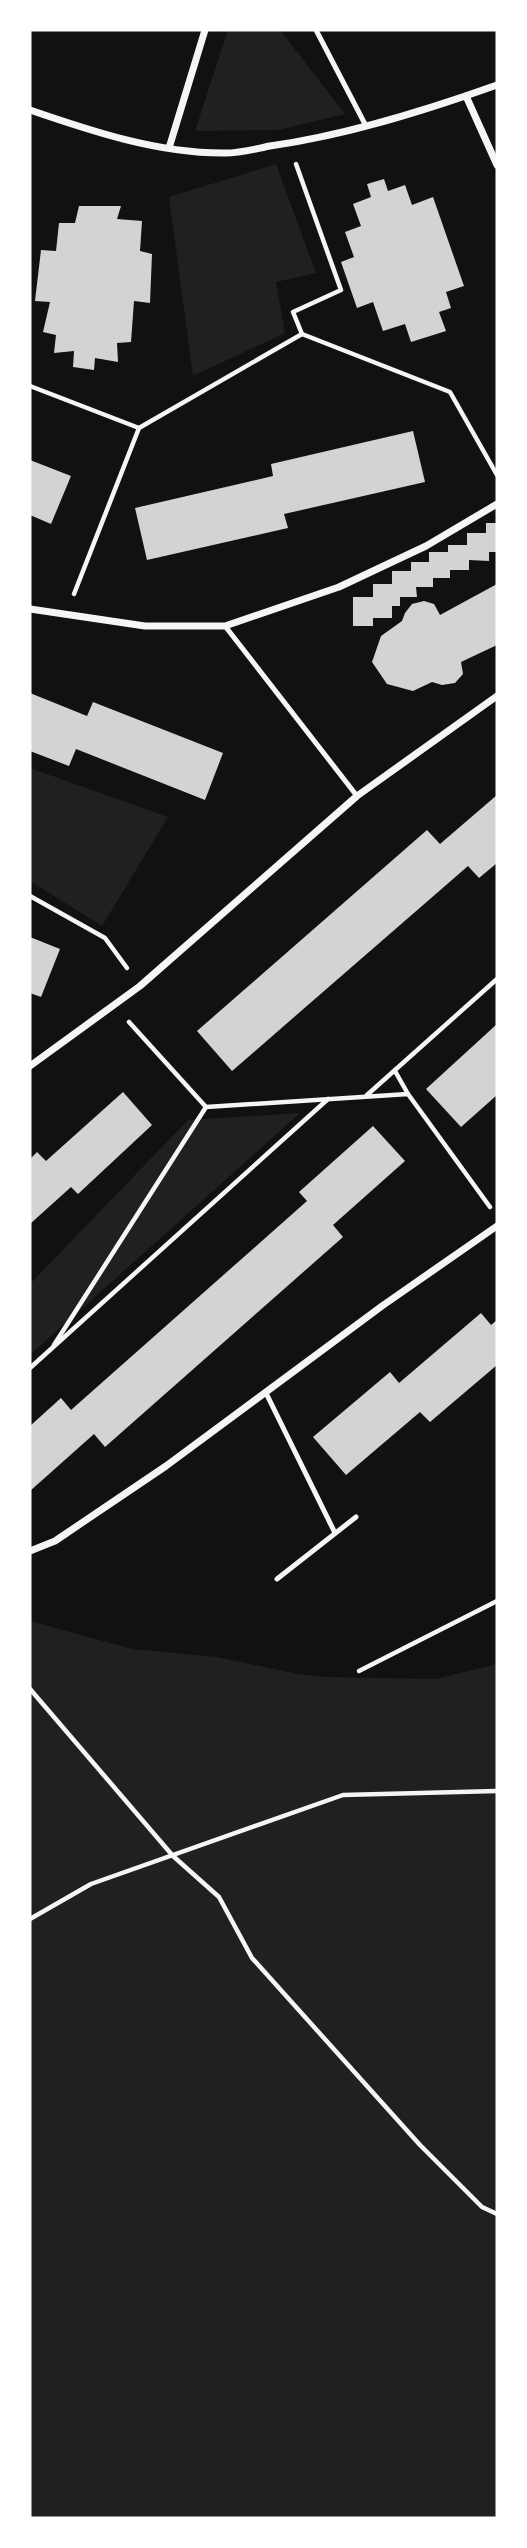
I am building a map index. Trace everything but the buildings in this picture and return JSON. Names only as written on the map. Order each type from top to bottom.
[{"type":"street","points":[[169,148],[205,30]]},
{"type":"street","points":[[30,110],[94,132],[169,148],[224,154],[288,144],[366,126],[497,85]]},
{"type":"street","points":[[466,96],[497,165]]},
{"type":"street","points":[[30,609],[145,626],[225,626],[339,587],[426,546],[497,504]]},
{"type":"street","points":[[30,1066],[140,986],[357,796],[497,696]]},
{"type":"street","points":[[30,1551],[55,1541],[166,1466],[382,1306],[497,1226]]},
{"type":"lane","points":[[316,30],[366,126]]},
{"type":"lane","points":[[225,626],[357,796]]},
{"type":"lane","points":[[266,1393],[335,1533]]},
{"type":"lane","points":[[277,1579],[355,1517]]},
{"type":"path","points":[[288,144],[341,290],[293,312],[302,334],[450,392],[497,475]]},
{"type":"path","points":[[65,615],[139,428],[302,334]]},
{"type":"path","points":[[30,386],[139,428]]},
{"type":"path","points":[[30,896],[105,938],[140,986]]},
{"type":"path","points":[[367,1096],[497,979]]},
{"type":"path","points":[[114,1006],[206,1107]]},
{"type":"path","points":[[395,1071],[408,1094],[497,1217]]},
{"type":"path","points":[[206,1107],[408,1094]]},
{"type":"path","points":[[30,1368],[329,1097]]},
{"type":"path","points":[[50,1350],[206,1107]]},
{"type":"path","points":[[359,1671],[497,1601]]},
{"type":"path","points":[[30,1689],[173,1856],[219,1897],[252,1958],[411,2134],[482,2207],[497,2214]]},
{"type":"path","points":[[30,1919],[91,1884],[342,1796],[497,1791]]},
{"type":"shaded area","points":[[228,30],[280,30],[345,114],[278,130],[195,131]]},
{"type":"shaded area","points":[[276,164],[316,273],[276,282],[285,333],[193,376],[169,197]]},
{"type":"shaded area","points":[[30,768],[168,817],[102,926],[30,881]]},
{"type":"shaded area","points":[[300,1113],[30,1355],[30,1284],[188,1120]]},
{"type":"shaded area","points":[[30,1621],[132,1649],[217,1657],[324,1677],[435,1679],[497,1664],[497,2518],[30,2518]]}]
